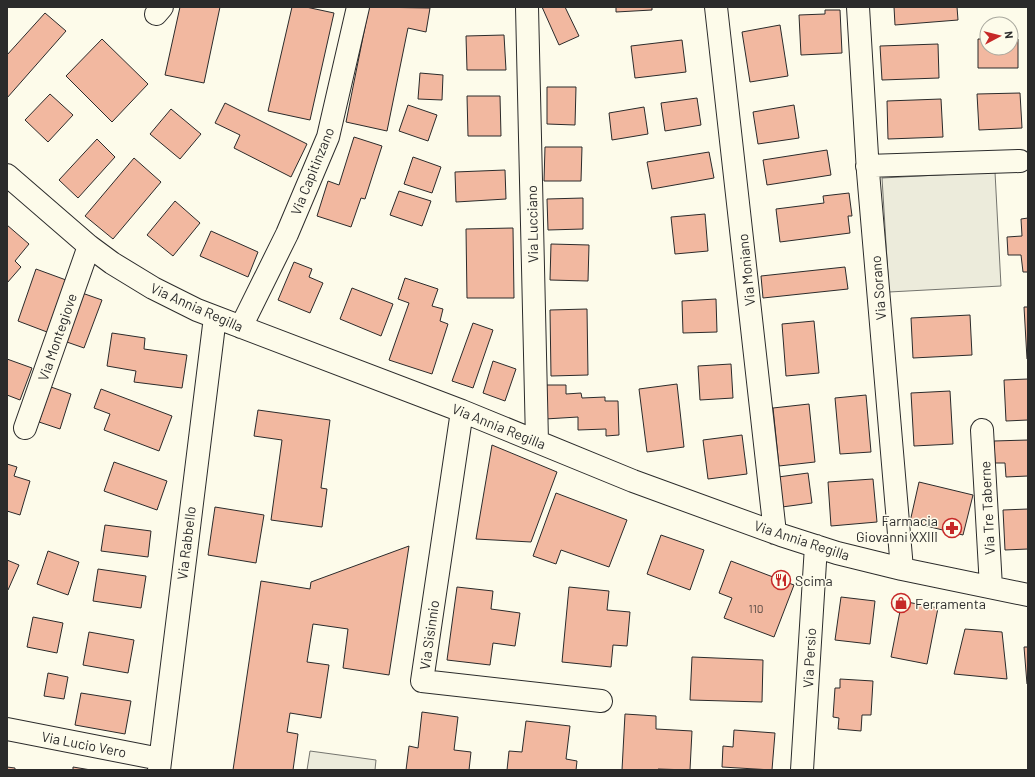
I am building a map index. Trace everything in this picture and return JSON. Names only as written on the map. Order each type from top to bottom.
[{"type":"street","name":"Via Capitinzano","points":[[241,327],[286,234],[328,137],[358,7]]},
{"type":"street","name":"Via Lucciano","points":[[527,7],[537,441]]},
{"type":"street","name":"Via Moniano","points":[[716,7],[775,533]]},
{"type":"street","name":"Via Sorano","points":[[858,7],[867,166],[902,569]]},
{"type":"street","points":[[867,166],[1020,161]]},
{"type":"street","name":"Via Annia Regilla","points":[[7,175],[89,246],[112,263],[142,282],[215,317],[462,411],[633,481],[775,533],[816,546],[902,569],[1028,595]]},
{"type":"street","name":"Via Montegiove","points":[[25,428],[89,246]]},
{"type":"street","name":"Via Rabbello","points":[[159,765],[215,317]]},
{"type":"street","name":"Via Sisinnio","points":[[462,411],[422,681],[602,701]]},
{"type":"street","name":"Via Tre Taberne","points":[[982,430],[992,587]]},
{"type":"street","name":"Via Persio","points":[[802,770],[816,546]]},
{"type":"street","name":"Via Lucio Vero","points":[[7,730],[159,765]]},
{"type":"shaded area","points":[[995,172],[1001,286],[889,292],[882,178]]},
{"type":"shaded area","points":[[310,751],[376,760],[375,770],[307,770]]},
{"type":"building","points":[[180,7],[220,7],[204,83],[165,75]]},
{"type":"building","points":[[292,7],[306,7],[334,13],[310,120],[268,111]]},
{"type":"building","points":[[369,7],[430,8],[426,32],[408,28],[387,131],[346,122]]},
{"type":"building","points":[[542,7],[565,7],[579,36],[559,45]]},
{"type":"building","points":[[616,7],[652,7],[652,10],[616,12]]},
{"type":"building","points":[[894,7],[957,7],[958,20],[895,25]]},
{"type":"building","points":[[825,10],[840,10],[842,53],[801,55],[799,15],[825,14]]},
{"type":"building","points":[[45,13],[66,31],[7,98],[7,55]]},
{"type":"building","points":[[780,25],[788,76],[750,82],[742,32]]},
{"type":"building","points":[[504,35],[506,70],[467,70],[466,36]]},
{"type":"building","points":[[102,39],[148,84],[112,122],[66,76]]},
{"type":"building","points":[[978,39],[979,56],[1018,56],[1018,68],[978,68]]},
{"type":"building","points":[[682,40],[686,72],[635,78],[631,46]]},
{"type":"building","points":[[938,44],[939,78],[882,80],[880,46]]},
{"type":"building","points":[[420,73],[443,75],[442,100],[418,99]]},
{"type":"building","points":[[547,87],[576,87],[575,125],[547,124]]},
{"type":"building","points":[[1020,93],[1022,128],[979,130],[977,94]]},
{"type":"building","points":[[50,94],[73,115],[48,142],[25,120]]},
{"type":"building","points":[[467,96],[500,96],[501,136],[468,136]]},
{"type":"building","points":[[697,98],[701,125],[665,131],[661,103]]},
{"type":"building","points":[[941,99],[943,137],[888,139],[887,101]]},
{"type":"building","points":[[225,103],[307,144],[291,177],[234,148],[240,135],[215,123]]},
{"type":"building","points":[[408,105],[437,115],[428,141],[399,131]]},
{"type":"building","points":[[794,105],[799,138],[758,144],[753,112]]},
{"type":"building","points":[[644,107],[648,134],[612,140],[609,113]]},
{"type":"building","points":[[171,109],[201,134],[180,159],[150,134]]},
{"type":"building","points":[[354,137],[382,146],[365,199],[361,198],[351,227],[317,216],[328,181],[339,185]]},
{"type":"building","points":[[97,139],[115,157],[78,198],[59,180]]},
{"type":"building","points":[[545,147],[582,147],[581,181],[544,181]]},
{"type":"building","points":[[827,150],[831,175],[767,185],[763,160]]},
{"type":"building","points":[[709,152],[714,178],[652,189],[647,162]]},
{"type":"building","points":[[413,157],[441,167],[432,193],[404,184]]},
{"type":"building","points":[[134,158],[161,182],[113,239],[85,216]]},
{"type":"building","points":[[505,170],[506,199],[456,202],[455,172]]},
{"type":"building","points":[[399,191],[431,201],[422,226],[390,215]]},
{"type":"building","points":[[849,193],[852,216],[848,216],[850,233],[780,242],[776,209],[824,203],[823,196]]},
{"type":"building","points":[[583,198],[583,229],[548,230],[547,199]]},
{"type":"building","points":[[175,201],[200,223],[173,256],[147,235]]},
{"type":"building","points":[[705,214],[708,251],[675,254],[671,217]]},
{"type":"building","points":[[1028,218],[1028,272],[1023,272],[1021,255],[1008,255],[1007,237],[1022,236],[1021,219]]},
{"type":"building","points":[[7,225],[29,244],[15,261],[21,267],[7,283]]},
{"type":"building","points":[[513,228],[514,298],[467,298],[466,229]]},
{"type":"building","points":[[211,231],[258,252],[248,277],[200,256]]},
{"type":"building","points":[[551,244],[589,245],[588,281],[550,280]]},
{"type":"building","points":[[294,262],[312,269],[309,277],[323,283],[310,313],[278,300]]},
{"type":"building","points":[[845,267],[848,289],[763,298],[761,276]]},
{"type":"building","points":[[36,269],[66,280],[47,332],[18,321]]},
{"type":"building","points":[[405,278],[438,289],[432,306],[443,309],[440,321],[448,324],[432,374],[389,360],[409,303],[398,299]]},
{"type":"building","points":[[352,288],[393,304],[381,336],[340,319]]},
{"type":"building","points":[[82,293],[102,300],[84,348],[64,341]]},
{"type":"building","points":[[716,299],[717,332],[683,333],[682,301]]},
{"type":"building","points":[[1024,307],[1028,307],[1028,359],[1027,359]]},
{"type":"building","points":[[587,309],[588,375],[551,376],[550,310]]},
{"type":"building","points":[[970,315],[972,355],[913,358],[911,318]]},
{"type":"building","points":[[814,321],[819,373],[786,376],[782,324]]},
{"type":"building","points":[[473,323],[493,330],[473,388],[452,381]]},
{"type":"building","points":[[112,333],[145,338],[144,349],[187,355],[182,388],[134,382],[136,371],[107,366]]},
{"type":"building","points":[[7,359],[32,368],[20,400],[7,395]]},
{"type":"building","points":[[493,361],[516,369],[505,401],[483,393]]},
{"type":"building","points":[[731,364],[733,398],[700,400],[698,366]]},
{"type":"building","points":[[1028,379],[1028,420],[1006,421],[1004,380]]},
{"type":"building","points":[[677,384],[684,447],[647,452],[639,389]]},
{"type":"building","points":[[544,385],[566,385],[566,394],[581,393],[582,398],[605,397],[605,401],[618,401],[619,435],[606,436],[606,429],[578,430],[578,417],[545,419]]},
{"type":"building","points":[[51,387],[71,394],[60,429],[39,422]]},
{"type":"building","points":[[101,389],[172,416],[159,451],[104,430],[110,414],[94,408]]},
{"type":"building","points":[[950,391],[953,444],[914,446],[911,393]]},
{"type":"building","points":[[866,395],[871,452],[840,454],[835,398]]},
{"type":"building","points":[[809,404],[815,462],[779,466],[773,408]]},
{"type":"building","points":[[258,410],[330,420],[321,488],[327,489],[322,527],[271,520],[282,440],[254,436]]},
{"type":"building","points":[[742,435],[747,474],[708,479],[703,440]]},
{"type":"building","points":[[1028,440],[1028,476],[1006,477],[1005,463],[995,463],[994,441]]},
{"type":"building","points":[[492,445],[557,472],[531,542],[476,539]]},
{"type":"building","points":[[114,462],[167,481],[157,510],[104,491]]},
{"type":"building","points":[[7,464],[17,467],[14,476],[30,481],[20,515],[7,511]]},
{"type":"building","points":[[808,473],[812,503],[782,507],[778,477]]},
{"type":"building","points":[[873,479],[877,522],[831,526],[828,482]]},
{"type":"building","points":[[919,482],[973,495],[963,535],[910,522]]},
{"type":"building","points":[[556,493],[627,520],[609,567],[561,550],[556,564],[533,556]]},
{"type":"building","points":[[215,507],[264,515],[256,563],[208,555]]},
{"type":"building","points":[[1028,509],[1028,549],[1005,550],[1003,510]]},
{"type":"building","points":[[105,525],[151,531],[148,557],[101,551]]},
{"type":"building","points":[[661,535],[704,550],[690,590],[647,574]]},
{"type":"building","points":[[409,546],[389,675],[343,668],[348,629],[313,624],[307,662],[329,665],[321,718],[290,713],[287,732],[298,734],[293,770],[233,770],[261,581],[310,589],[311,582]]},
{"type":"building","points":[[48,551],[79,562],[68,595],[37,584]]},
{"type":"building","points":[[7,560],[19,565],[8,590],[7,590]]},
{"type":"building","points":[[731,561],[794,585],[774,637],[724,618],[732,598],[719,593]]},
{"type":"building","points":[[98,569],[146,576],[141,608],[93,601]]},
{"type":"building","points":[[457,587],[493,591],[491,609],[520,613],[515,646],[493,643],[490,665],[447,660]]},
{"type":"building","points":[[569,587],[609,591],[607,610],[630,612],[627,646],[613,645],[611,667],[562,662]]},
{"type":"building","points":[[841,597],[875,601],[870,644],[835,640]]},
{"type":"building","points":[[902,601],[938,608],[927,664],[891,657]]},
{"type":"building","points":[[33,617],[63,623],[57,653],[27,647]]},
{"type":"building","points":[[965,629],[1002,632],[1007,679],[954,674]]},
{"type":"building","points":[[89,632],[134,640],[128,673],[83,665]]},
{"type":"building","points":[[1024,647],[1028,647],[1028,684],[1027,684]]},
{"type":"building","points":[[692,657],[763,660],[762,702],[690,700]]},
{"type":"building","points":[[48,673],[68,677],[64,699],[44,696]]},
{"type":"building","points":[[840,679],[873,681],[871,715],[862,715],[861,731],[838,729],[839,718],[833,717],[835,688],[840,688]]},
{"type":"building","points":[[81,693],[131,701],[125,734],[75,725]]},
{"type":"building","points":[[422,712],[458,717],[454,750],[471,752],[469,770],[406,770],[409,746],[418,748]]},
{"type":"building","points":[[625,714],[656,716],[656,729],[692,731],[690,770],[622,770]]},
{"type":"building","points":[[526,721],[570,726],[566,759],[577,761],[576,770],[507,770],[509,751],[522,752]]},
{"type":"building","points":[[734,730],[775,733],[772,770],[722,767],[723,746],[733,747]]},
{"type":"building","points":[[7,767],[15,768],[15,770],[7,770]]},
{"type":"building","points":[[73,767],[91,770],[73,770]]},
{"type":"place","name":"Farmacia Giovanni XXIII","points":[[952,528]]},
{"type":"place","name":"Scima","points":[[781,580]]},
{"type":"place","name":"Ferramenta","points":[[901,603]]}]
